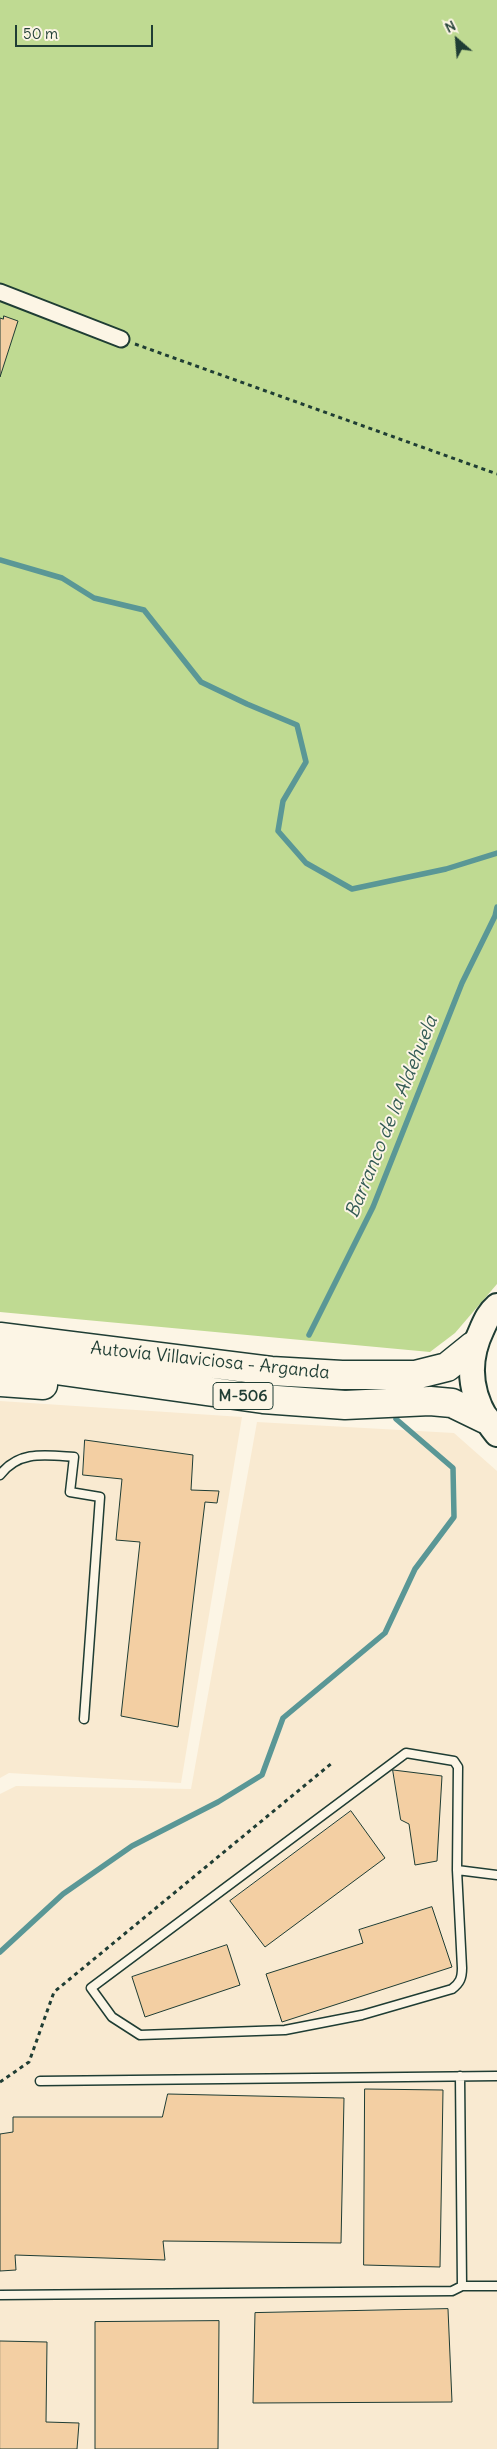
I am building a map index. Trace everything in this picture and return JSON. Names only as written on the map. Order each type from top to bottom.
[{"type":"highway","name":"Autovía Villaviciosa - Arganda","points":[[0,1337],[271,1371],[342,1374],[415,1375],[447,1366],[474,1346]]},
{"type":"highway","name":"M-506","points":[[0,1362],[263,1398],[344,1405],[430,1401],[452,1403],[491,1427]]},
{"type":"highway","points":[[0,1382],[132,1393],[177,1386]]},
{"type":"main road","name":"M-506","points":[[491,1427],[471,1384],[474,1346],[490,1312],[497,1306]]},
{"type":"street","points":[[0,292],[120,339]]},
{"type":"lane","points":[[0,1474],[6,1466],[21,1457],[39,1454],[74,1457],[70,1492],[100,1497],[84,1719]]},
{"type":"lane","points":[[406,1753],[454,1761],[458,1767],[457,1870],[462,1977],[452,1989],[362,2015],[285,2030],[140,2035],[112,2017],[92,1988],[406,1753]]},
{"type":"lane","points":[[457,1870],[497,1875]]},
{"type":"lane","points":[[460,2076],[462,2286]]},
{"type":"lane","points":[[40,2081],[497,2076]]},
{"type":"lane","points":[[0,2295],[452,2291],[462,2286],[497,2286]]},
{"type":"path","points":[[120,339],[497,474]]},
{"type":"path","points":[[0,2082],[28,2062],[54,1992],[332,1763]]},
{"type":"shaded area","points":[[0,1401],[242,1417],[181,1783],[9,1773],[0,1778]]},
{"type":"shaded area","points":[[257,1422],[454,1433],[497,1471],[497,2449],[0,2449],[0,1794],[16,1786],[191,1789]]},
{"type":"green space","points":[[0,0],[497,0],[497,1284],[455,1333],[430,1352],[0,1312]]},
{"type":"building","points":[[4,316],[18,321],[0,377],[0,318],[3,319]]},
{"type":"building","points":[[85,1440],[193,1455],[191,1490],[219,1491],[217,1503],[205,1502],[178,1727],[121,1716],[140,1542],[116,1540],[122,1479],[83,1475]]},
{"type":"building","points":[[393,1770],[442,1776],[437,1861],[415,1865],[409,1824],[401,1820]]},
{"type":"building","points":[[351,1811],[385,1858],[265,1947],[230,1901]]},
{"type":"building","points":[[432,1907],[452,1967],[282,2022],[266,1974],[363,1943],[359,1930]]},
{"type":"building","points":[[227,1945],[240,1985],[145,2017],[132,1977]]},
{"type":"building","points":[[365,2089],[443,2090],[440,2267],[364,2265]]},
{"type":"building","points":[[168,2094],[344,2098],[341,2243],[163,2241],[165,2260],[15,2255],[16,2270],[0,2271],[0,2134],[13,2132],[13,2117],[162,2117]]},
{"type":"building","points":[[448,2309],[452,2402],[253,2403],[255,2313]]},
{"type":"building","points":[[219,2321],[218,2449],[95,2449],[95,2322]]},
{"type":"building","points":[[0,2341],[47,2342],[46,2422],[79,2423],[77,2449],[0,2449]]},
{"type":"waterway","points":[[0,560],[62,578],[94,598],[144,610],[201,682],[297,725],[306,762],[283,801],[278,831],[306,863],[352,889],[446,869],[497,853]]},
{"type":"waterway","name":"Barranco de la Aldehuela","points":[[309,1335],[373,1207],[462,983],[495,916],[497,907]]},
{"type":"waterway","name":"Barranco de la Aldehuela","points":[[0,1952],[63,1894],[132,1846],[218,1802],[262,1775],[283,1718],[385,1633],[415,1569],[454,1517],[453,1468],[396,1419]]}]
